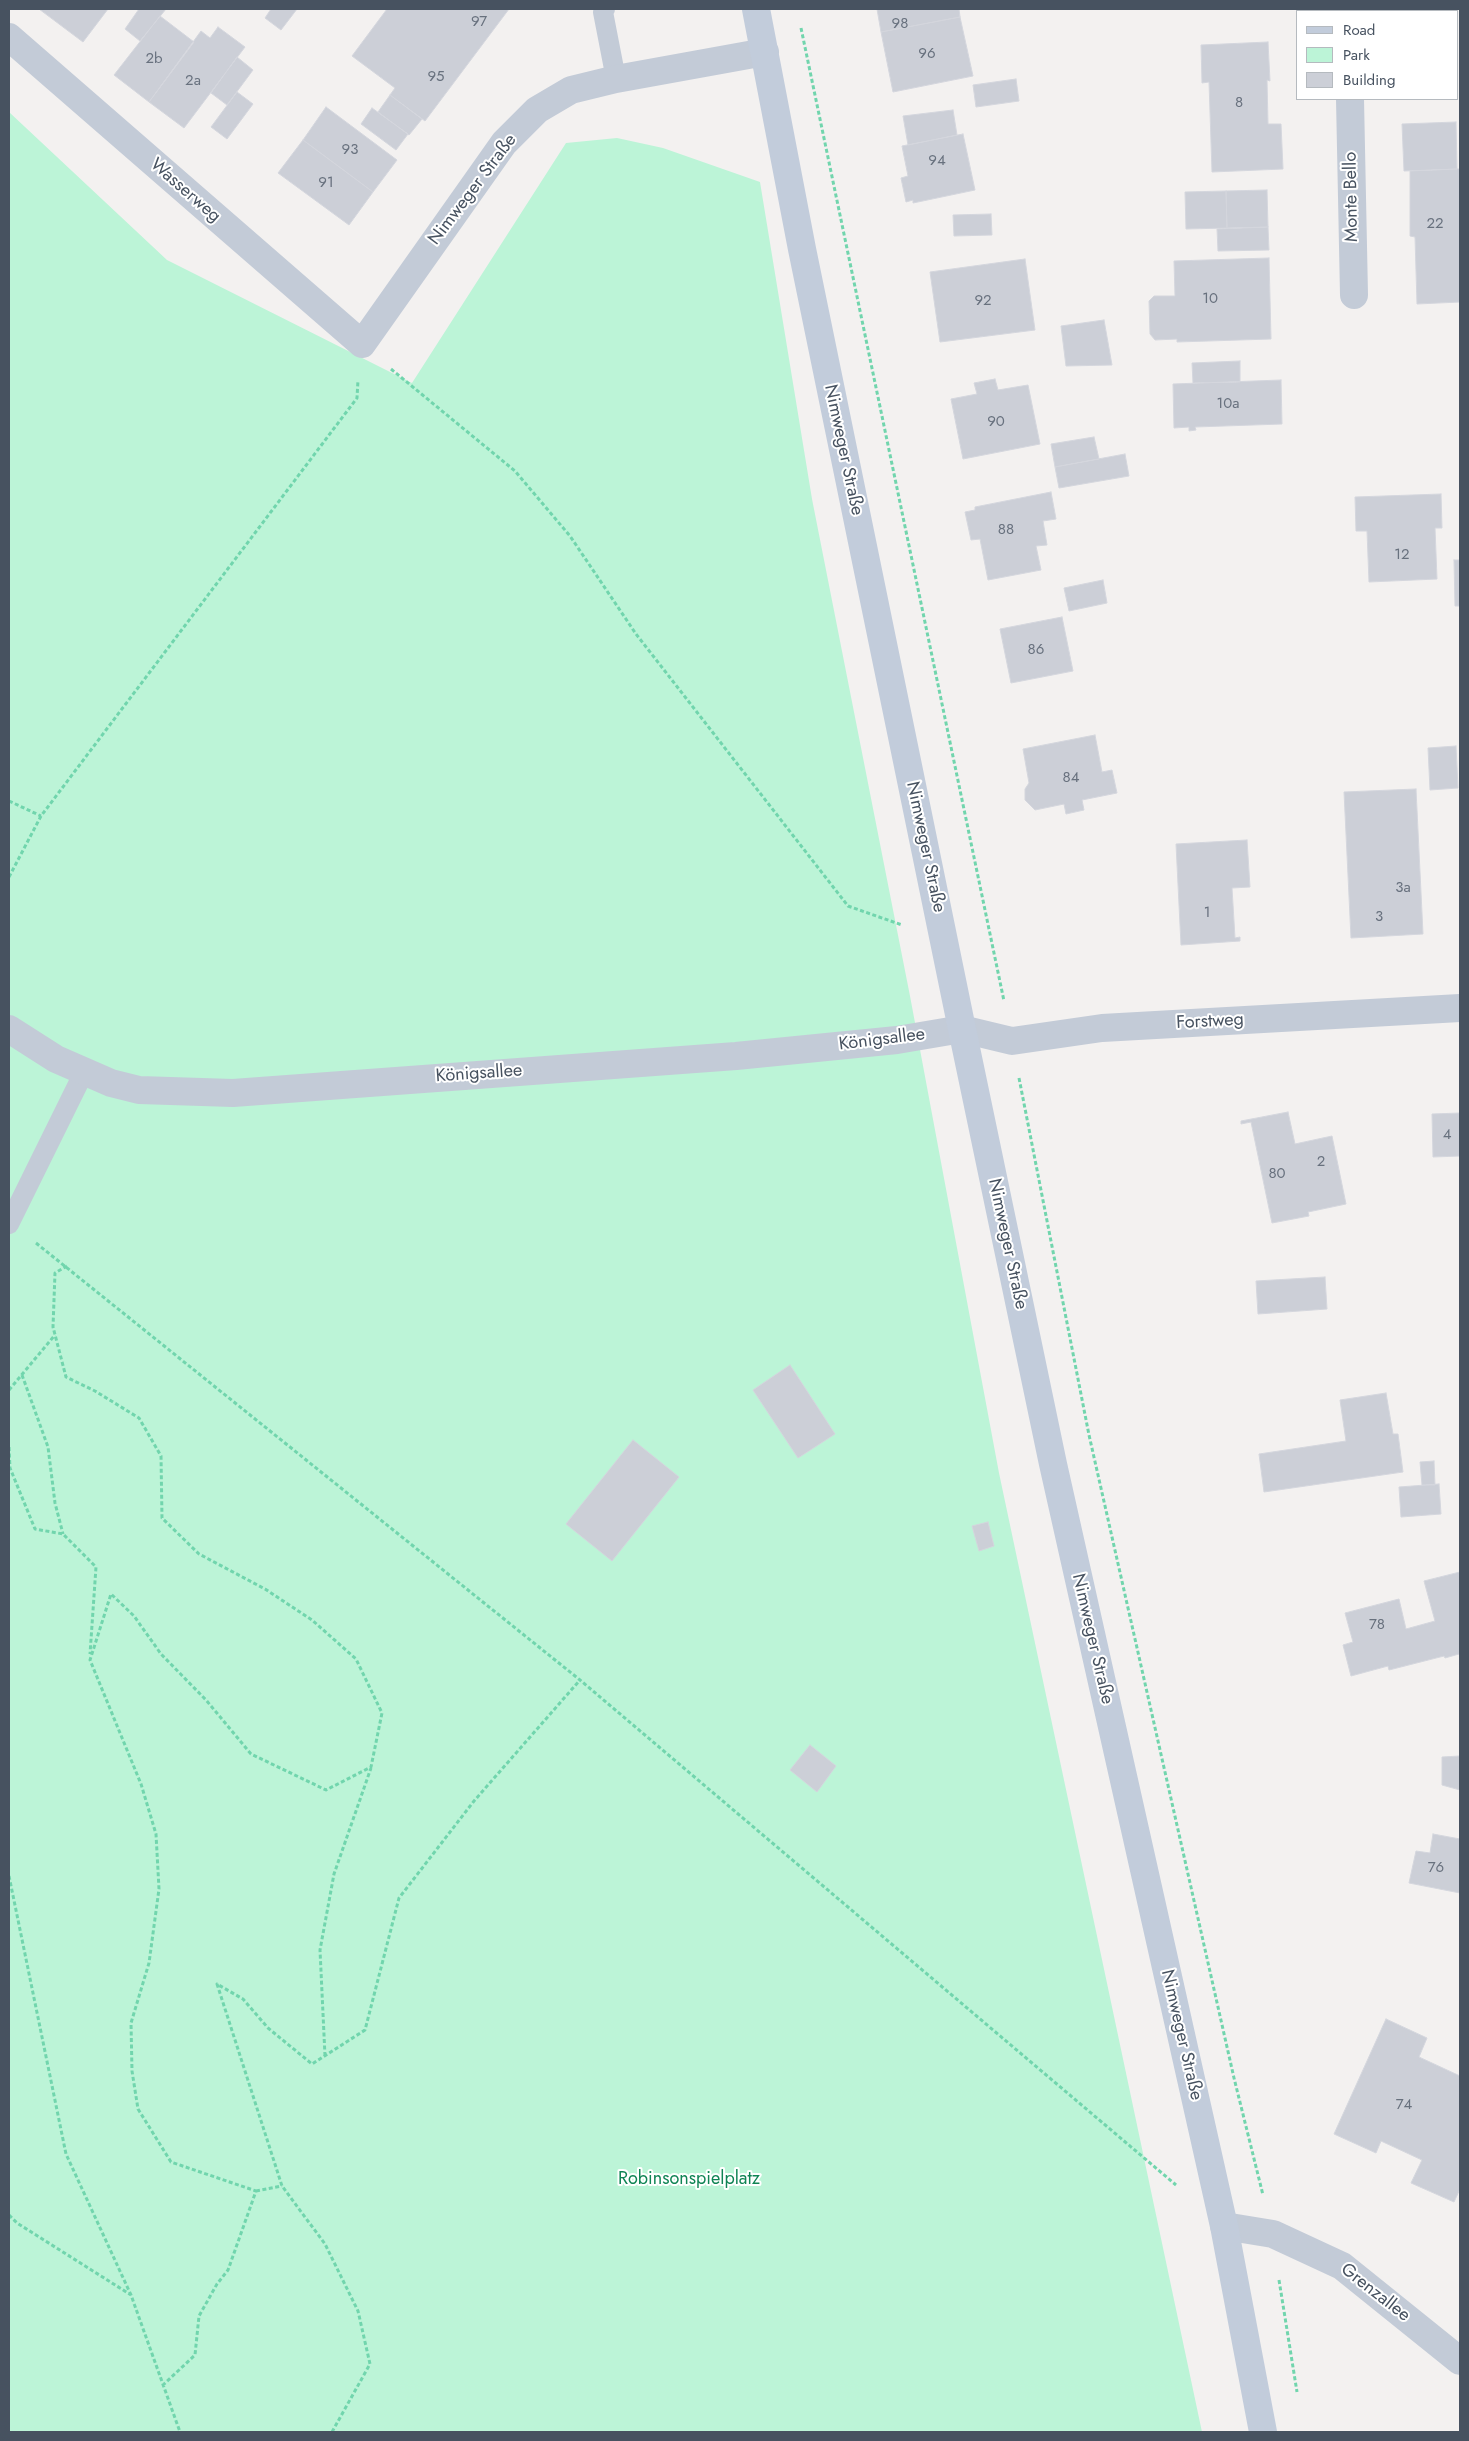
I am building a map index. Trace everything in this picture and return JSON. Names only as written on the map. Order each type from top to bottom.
[{"type":"main road","name":"Nimweger Straße","points":[[756,9],[802,249],[1055,1474],[1224,2226],[1263,2432]]},
{"type":"street","name":"Wasserweg","points":[[9,37],[362,344]]},
{"type":"street","name":"Nimweger Straße","points":[[362,344],[504,143],[537,110],[571,90],[616,79],[765,52]]},
{"type":"street","name":"Monte Bello","points":[[1350,100],[1354,295]]},
{"type":"street","name":"Forstweg","points":[[962,1029],[1012,1041],[1102,1028],[1460,1008]]},
{"type":"street","name":"Königsallee","points":[[9,1029],[56,1059],[111,1083],[139,1090],[233,1093],[494,1072],[736,1056],[897,1040],[962,1029]]},
{"type":"street","name":"Grenzallee","points":[[1224,2226],[1273,2234],[1342,2266],[1460,2361]]},
{"type":"lane","points":[[605,9],[603,12],[616,79]]},
{"type":"lane","points":[[9,1224],[84,1072]]},
{"type":"path","points":[[801,27],[1012,1041],[1089,1435],[1234,2078]]},
{"type":"path","points":[[9,877],[41,816],[357,398],[362,344]]},
{"type":"path","points":[[362,344],[515,471],[570,536],[636,634],[848,906],[944,940]]},
{"type":"path","points":[[9,801],[41,816]]},
{"type":"path","points":[[9,1224],[67,1266],[580,1680],[629,1724],[1178,2187]]},
{"type":"path","points":[[67,1266],[55,1273],[53,1327],[66,1376],[139,1418],[161,1456],[162,1518],[199,1554],[265,1589],[312,1620],[356,1658],[382,1713],[371,1767],[334,1874],[320,1950],[326,2056]]},
{"type":"path","points":[[9,1390],[55,1335]]},
{"type":"path","points":[[22,1376],[48,1447],[55,1503],[63,1534],[96,1567],[90,1660],[141,1784],[156,1834],[159,1890],[149,1963],[131,2023],[132,2071],[138,2109],[171,2162],[256,2191],[282,2186]]},
{"type":"path","points":[[9,1447],[10,1468],[35,1529],[63,1534]]},
{"type":"path","points":[[90,1660],[111,1594],[134,1616],[161,1654],[206,1700],[251,1754],[326,1790],[371,1767]]},
{"type":"path","points":[[332,2432],[370,2364],[358,2311],[325,2244],[282,2186],[216,1984],[244,1999],[268,2028],[312,2064],[365,2030],[398,1898],[474,1801],[580,1680]]},
{"type":"path","points":[[9,1876],[66,2154],[131,2295],[180,2432]]},
{"type":"path","points":[[163,2385],[195,2355],[199,2316],[217,2284],[228,2270],[256,2191]]},
{"type":"path","points":[[9,2215],[17,2223],[131,2295]]},
{"type":"green space","name":"Robinsonspielplatz","points":[[9,112],[167,260],[412,383],[566,143],[617,138],[663,148],[760,182],[812,499],[910,996],[999,1473],[1202,2432],[9,2432]]},
{"type":"building","points":[[39,9],[108,9],[83,42]]},
{"type":"building","points":[[139,9],[166,9],[140,41],[125,29]]},
{"type":"building","points":[[271,9],[297,9],[281,30],[265,18]]},
{"type":"building","points":[[387,9],[509,9],[425,121],[390,95],[395,88],[352,56]]},
{"type":"building","points":[[877,9],[959,9],[960,17],[881,32]]},
{"type":"building","points":[[1387,9],[1432,9],[1432,10]]},
{"type":"building","points":[[160,16],[194,42],[149,102],[114,75]]},
{"type":"building","points":[[960,17],[973,76],[893,92],[881,32]]},
{"type":"building","points":[[218,27],[245,47],[184,128],[149,102],[201,31],[210,38]]},
{"type":"building","points":[[1268,42],[1270,81],[1267,80],[1268,124],[1281,124],[1283,169],[1212,172],[1209,82],[1202,83],[1201,45]]},
{"type":"building","points":[[237,57],[253,70],[227,105],[211,93]]},
{"type":"building","points":[[1016,79],[1019,101],[976,107],[973,85]]},
{"type":"building","points":[[237,92],[253,104],[227,139],[211,127]]},
{"type":"building","points":[[390,95],[422,119],[409,135],[378,112]]},
{"type":"building","points":[[326,107],[397,160],[373,192],[303,140]]},
{"type":"building","points":[[372,108],[408,134],[396,150],[361,124]]},
{"type":"building","points":[[953,110],[957,135],[908,145],[903,116]]},
{"type":"building","points":[[1456,122],[1457,169],[1404,171],[1402,124]]},
{"type":"building","points":[[963,134],[975,190],[913,203],[913,200],[906,202],[901,178],[908,176],[902,146]]},
{"type":"building","points":[[303,140],[373,192],[349,225],[278,173]]},
{"type":"building","points":[[1460,169],[1460,302],[1417,304],[1415,237],[1410,236],[1410,171]]},
{"type":"building","points":[[1267,190],[1268,227],[1227,228],[1226,191]]},
{"type":"building","points":[[1226,191],[1227,228],[1186,229],[1185,192]]},
{"type":"building","points":[[991,214],[992,235],[954,236],[953,215]]},
{"type":"building","points":[[1268,227],[1269,250],[1218,251],[1217,229]]},
{"type":"building","points":[[1269,258],[1271,339],[1177,342],[1177,339],[1155,340],[1150,334],[1149,301],[1154,296],[1175,296],[1174,261]]},
{"type":"building","points":[[1025,259],[1035,330],[940,342],[930,272]]},
{"type":"building","points":[[1104,320],[1112,365],[1066,366],[1061,326]]},
{"type":"building","points":[[1240,361],[1240,382],[1193,383],[1192,363]]},
{"type":"building","points":[[995,379],[998,390],[1028,385],[1040,444],[963,459],[951,399],[977,394],[974,383]]},
{"type":"building","points":[[1281,380],[1282,424],[1195,427],[1196,430],[1189,431],[1189,427],[1174,428],[1173,384]]},
{"type":"building","points":[[1094,437],[1099,459],[1055,467],[1051,444]]},
{"type":"building","points":[[1125,454],[1129,476],[1059,488],[1055,467]]},
{"type":"building","points":[[1051,492],[1056,519],[1043,521],[1047,545],[1036,546],[1041,570],[988,580],[980,539],[971,540],[965,512],[975,510],[975,507]]},
{"type":"building","points":[[1441,494],[1442,528],[1435,528],[1437,579],[1369,582],[1367,531],[1356,531],[1355,497]]},
{"type":"building","points":[[1454,560],[1460,560],[1460,606],[1455,606]]},
{"type":"building","points":[[1103,580],[1107,603],[1069,611],[1064,588]]},
{"type":"building","points":[[1062,617],[1073,671],[1011,683],[1000,629]]},
{"type":"building","points":[[1095,735],[1102,772],[1112,770],[1117,793],[1082,800],[1084,810],[1066,814],[1064,804],[1035,810],[1025,800],[1025,789],[1029,783],[1023,749]]},
{"type":"building","points":[[1456,746],[1458,788],[1430,790],[1428,748]]},
{"type":"building","points":[[1416,789],[1423,934],[1351,938],[1344,792]]},
{"type":"building","points":[[1247,840],[1250,887],[1232,888],[1235,938],[1240,937],[1240,941],[1181,945],[1176,844]]},
{"type":"building","points":[[1288,1112],[1295,1144],[1332,1136],[1346,1204],[1308,1212],[1309,1216],[1272,1223],[1251,1122],[1241,1124],[1241,1121]]},
{"type":"building","points":[[1460,1113],[1460,1156],[1433,1157],[1432,1114]]},
{"type":"building","points":[[1325,1277],[1327,1309],[1258,1314],[1256,1281]]},
{"type":"building","points":[[790,1365],[835,1434],[798,1458],[753,1390]]},
{"type":"building","points":[[1386,1393],[1393,1434],[1398,1434],[1403,1472],[1264,1492],[1259,1454],[1346,1441],[1340,1400]]},
{"type":"building","points":[[633,1440],[679,1477],[612,1561],[566,1524]]},
{"type":"building","points":[[1434,1461],[1435,1485],[1422,1485],[1420,1462]]},
{"type":"building","points":[[1439,1484],[1441,1514],[1401,1517],[1399,1487]]},
{"type":"building","points":[[988,1522],[994,1546],[979,1551],[972,1526]]},
{"type":"building","points":[[1460,1572],[1460,1657],[1459,1654],[1445,1658],[1444,1656],[1389,1670],[1388,1666],[1351,1676],[1343,1645],[1353,1642],[1345,1613],[1399,1599],[1406,1629],[1435,1621],[1424,1581]]},
{"type":"building","points":[[810,1745],[836,1766],[817,1792],[790,1770]]},
{"type":"building","points":[[1460,1756],[1460,1790],[1442,1785],[1442,1757]]},
{"type":"building","points":[[1433,1834],[1460,1839],[1460,1893],[1409,1883],[1416,1851],[1430,1853]]},
{"type":"building","points":[[1386,2019],[1427,2038],[1419,2057],[1460,2076],[1460,2189],[1454,2202],[1411,2183],[1422,2160],[1381,2141],[1376,2153],[1334,2134]]}]
